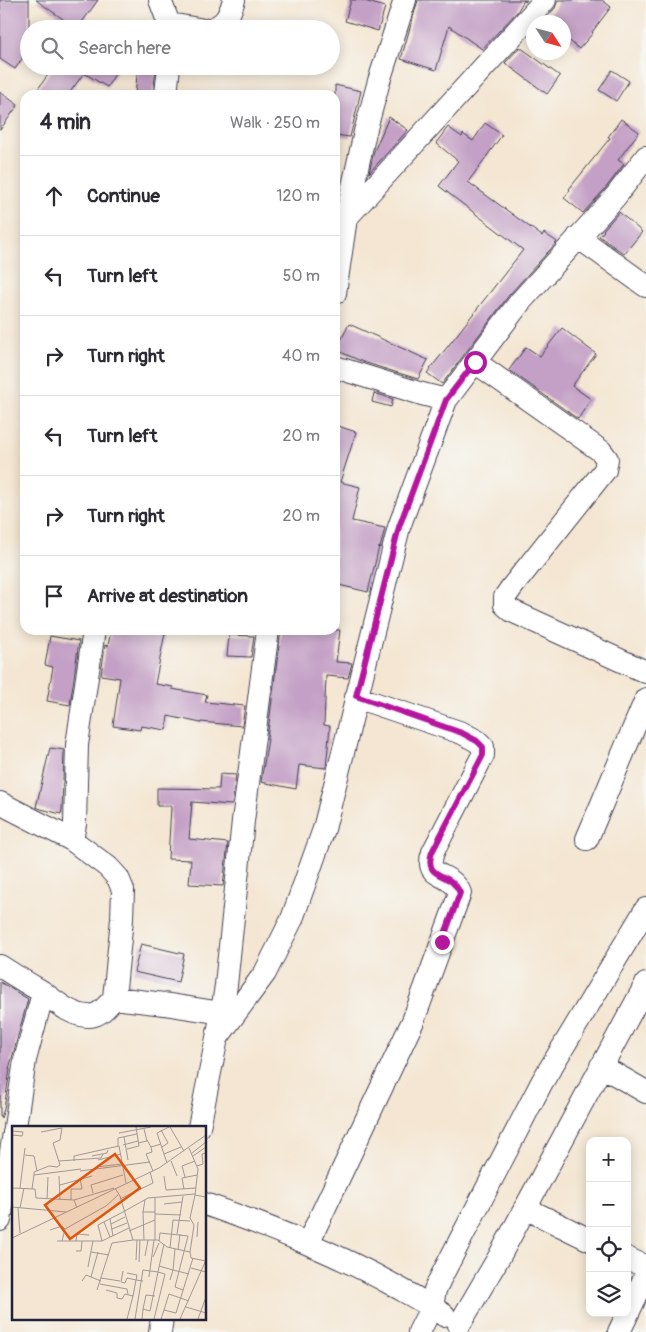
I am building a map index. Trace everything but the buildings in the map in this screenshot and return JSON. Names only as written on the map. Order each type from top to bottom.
[{"type":"street","points":[[225,20],[228,17],[234,0]]},
{"type":"street","points":[[340,259],[346,218],[365,132],[405,0]]},
{"type":"street","points":[[346,218],[545,0]]},
{"type":"street","points":[[162,13],[178,20]]},
{"type":"street","points":[[167,90],[169,75]]},
{"type":"street","points":[[217,1038],[265,974],[292,919],[324,829],[399,527],[446,400],[520,302],[615,197],[646,157]]},
{"type":"street","points":[[578,237],[646,286]]},
{"type":"street","points":[[475,362],[601,451],[607,459],[605,470],[512,587],[505,598],[505,605],[512,611],[646,672]]},
{"type":"street","points":[[340,369],[446,400]]},
{"type":"street","points":[[72,840],[75,824],[77,745],[93,635]]},
{"type":"street","points":[[198,1126],[226,985],[242,821],[267,635]]},
{"type":"street","points":[[308,1243],[413,1021],[460,893],[452,881],[434,872],[430,867],[430,860],[432,852],[483,755],[483,747],[477,741],[462,733],[356,696]]},
{"type":"street","points":[[587,839],[646,699]]},
{"type":"street","points":[[0,803],[72,840],[108,867],[118,878],[123,890],[114,998],[101,1012],[91,1016],[77,1014],[0,966]]},
{"type":"street","points":[[419,1332],[432,1306],[435,1290],[440,1279],[542,1082],[646,909]]},
{"type":"street","points":[[206,1204],[258,1222],[374,1274],[432,1306],[464,1328],[499,1257],[646,984]]},
{"type":"street","points":[[15,1126],[24,1060],[43,993]]},
{"type":"street","points":[[114,998],[222,1013]]},
{"type":"street","points":[[601,1066],[646,1092]]},
{"type":"street","points":[[0,1220],[12,1145]]},
{"type":"street","points":[[525,1208],[586,1238]]},
{"type":"street","points":[[619,1332],[645,1277],[631,1262]]},
{"type":"route","points":[[442,942],[460,893],[452,881],[434,872],[430,867],[430,860],[432,852],[483,755],[483,747],[477,741],[462,733],[356,696],[399,527],[446,400],[475,362]]}]
